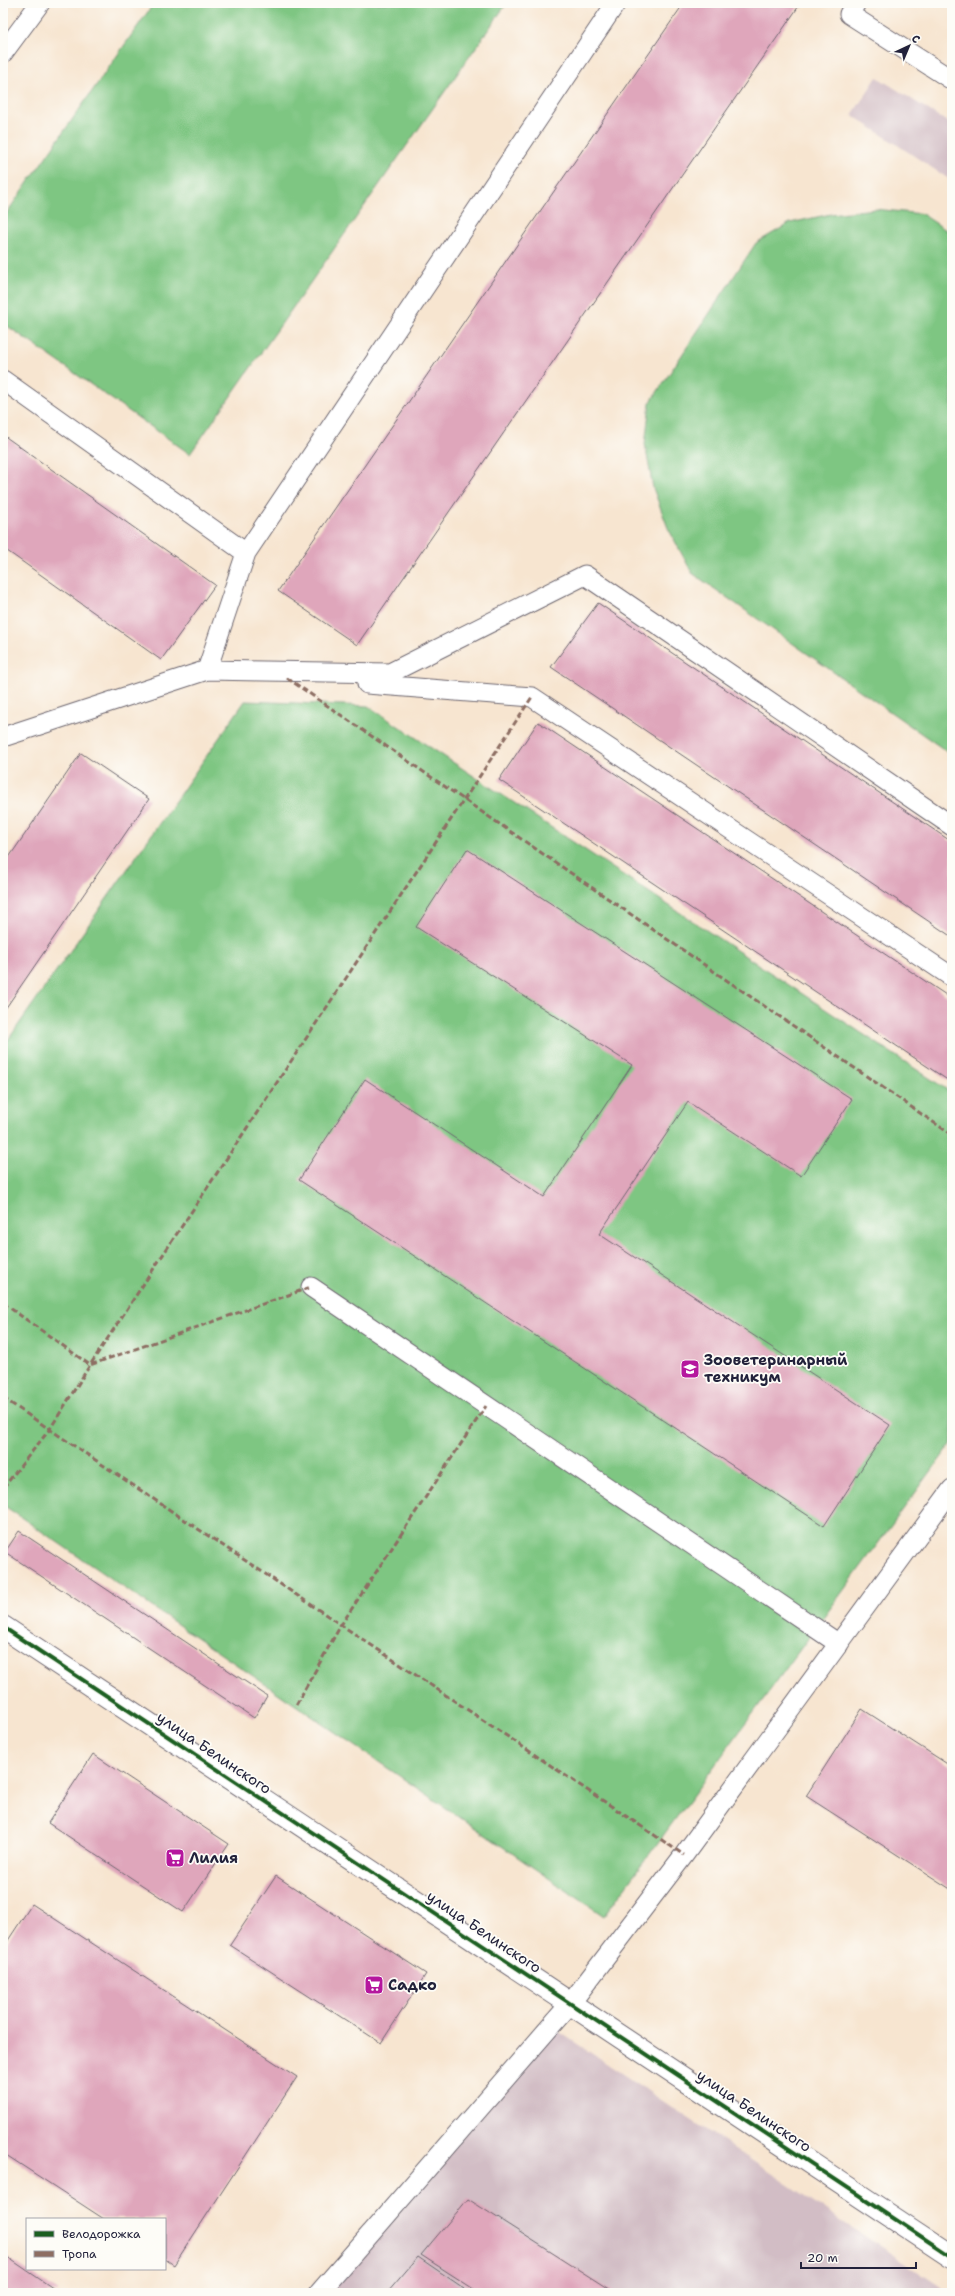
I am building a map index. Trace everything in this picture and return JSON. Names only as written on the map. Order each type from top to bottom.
[{"type":"street","name":"улица Белинского","points":[[3,1627],[952,2257]]},
{"type":"lane","points":[[3,53],[40,3]]},
{"type":"lane","points":[[207,670],[246,554],[616,3]]},
{"type":"lane","points":[[856,3],[849,14],[952,80]]},
{"type":"lane","points":[[3,380],[246,554]]},
{"type":"lane","points":[[3,737],[207,670],[390,673],[585,575],[952,826]]},
{"type":"lane","points":[[207,670],[532,697],[952,977]]},
{"type":"lane","points":[[310,1288],[839,1644]]},
{"type":"lane","points":[[319,2293],[570,2004],[684,1855],[952,1489]]},
{"type":"shaded area","points":[[877,77],[952,125],[952,181],[852,115]]},
{"type":"shaded area","points":[[555,2029],[950,2293],[327,2293]]},
{"type":"green space","points":[[154,3],[507,3],[190,454],[3,323],[3,218]]},
{"type":"green space","points":[[875,209],[922,214],[952,234],[952,755],[692,573],[668,528],[653,488],[645,444],[650,403],[756,243],[790,223],[831,214]]},
{"type":"green space","points":[[245,701],[368,706],[952,1093],[952,1443],[604,1916],[3,1505],[3,1047]]},
{"type":"building","points":[[684,3],[801,3],[357,645],[278,591]]},
{"type":"building","points":[[3,435],[215,585],[161,660],[3,548]]},
{"type":"building","points":[[598,603],[952,842],[952,937],[551,667]]},
{"type":"building","points":[[538,722],[952,999],[952,1083],[499,780]]},
{"type":"building","points":[[81,753],[149,799],[3,1012],[3,866]]},
{"type":"building","points":[[467,849],[852,1099],[801,1176],[688,1102],[599,1234],[890,1425],[824,1526],[299,1180],[365,1079],[544,1197],[632,1065],[416,927]]},
{"type":"building","points":[[19,1531],[267,1696],[254,1718],[5,1552]]},
{"type":"building","points":[[862,1709],[952,1767],[952,1890],[806,1796]]},
{"type":"building","points":[[93,1754],[229,1844],[183,1912],[48,1823]]},
{"type":"building","points":[[276,1876],[426,1974],[381,2043],[230,1945]]},
{"type":"building","points":[[32,1904],[297,2077],[174,2265],[166,2260],[166,2218],[102,2218],[3,2153],[3,1948]]},
{"type":"building","points":[[468,2199],[615,2293],[480,2293],[421,2255]]},
{"type":"building","points":[[3,2254],[60,2293],[3,2293]]},
{"type":"building","points":[[418,2257],[465,2289],[461,2293],[387,2293]]},
{"type":"marked path","points":[[287,678],[952,1135]]},
{"type":"marked path","points":[[3,1488],[50,1429],[90,1365],[532,697]]},
{"type":"marked path","points":[[3,1303],[90,1365],[311,1287]]},
{"type":"marked path","points":[[3,1398],[684,1855]]},
{"type":"marked path","points":[[296,1705],[341,1625],[486,1406]]},
{"type":"cycle path","points":[[3,1627],[952,2257]]},
{"type":"place","name":"Зооветеринарный техникум","points":[[690,1369]]},
{"type":"place","name":"Лилия","points":[[175,1858]]},
{"type":"place","name":"Садко","points":[[374,1985]]}]
